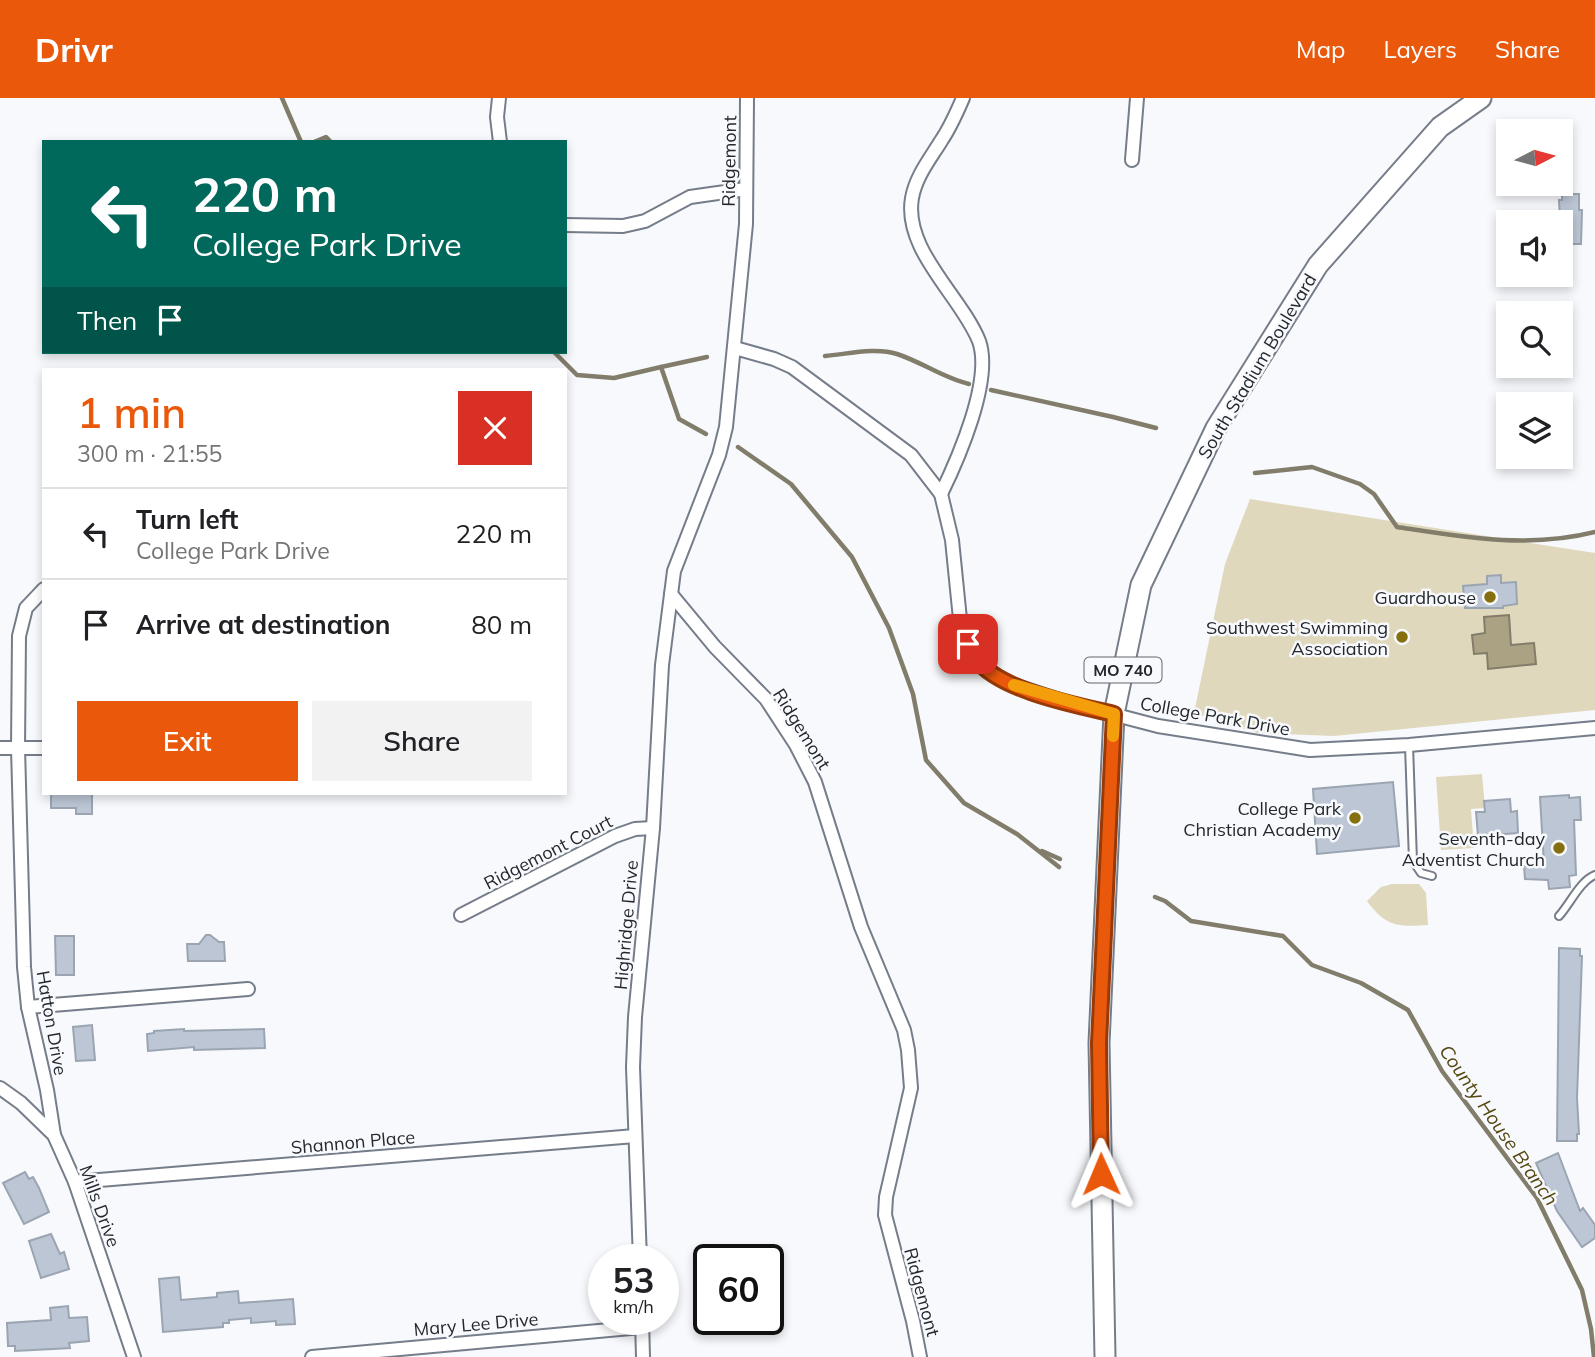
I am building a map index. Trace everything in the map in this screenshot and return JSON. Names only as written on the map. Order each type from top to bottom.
[{"type":"main road","name":"South Stadium Boulevard","points":[[1105,1357],[1099,1043],[1114,714],[1141,585],[1216,428],[1318,265],[1440,127],[1481,98]]},
{"type":"street","points":[[499,98],[497,117],[500,140]]},
{"type":"street","name":"Ridgemont","points":[[747,98],[746,224],[726,427],[719,455],[674,571],[671,594],[715,647],[766,699],[816,782],[861,927],[904,1030],[911,1088],[886,1197],[885,1215],[920,1357]]},
{"type":"street","points":[[941,495],[963,450],[981,382],[980,343],[927,258],[913,224],[912,199],[921,172],[943,138],[963,98]]},
{"type":"street","points":[[1132,160],[1137,98]]},
{"type":"street","points":[[567,225],[623,226],[645,221],[690,197],[746,189]]},
{"type":"street","name":"College Park Drive","points":[[734,348],[792,367],[911,455],[941,495],[952,540],[961,629],[976,660],[1005,682],[1066,702],[1158,726],[1310,750],[1409,745],[1595,728]]},
{"type":"street","name":"Hatton Drive","points":[[42,591],[26,608],[19,636],[18,748],[24,967],[28,1007],[54,1135]]},
{"type":"street","name":"Highridge Drive","points":[[639,1244],[633,1067],[635,1017],[653,828],[662,665],[671,594]]},
{"type":"street","points":[[0,748],[42,748]]},
{"type":"street","name":"Ridgemont Court","points":[[461,915],[615,836],[635,829],[653,828]]},
{"type":"street","points":[[28,1007],[248,989]]},
{"type":"street","name":"Mills Drive","points":[[0,1087],[54,1135],[75,1182],[134,1357]]},
{"type":"street","name":"Shannon Place","points":[[75,1182],[635,1136]]},
{"type":"street","name":"Mary Lee Drive","points":[[312,1357],[588,1329]]},
{"type":"street","points":[[642,1335],[643,1357]]},
{"type":"lane","points":[[1409,745],[1413,861],[1421,873],[1432,876]]},
{"type":"lane","points":[[1559,916],[1572,902],[1580,886],[1595,875]]},
{"type":"shaded area","name":"Southwest Swimming Association","points":[[1250,499],[1595,553],[1595,710],[1334,736],[1257,733],[1194,713],[1225,564]]},
{"type":"shaded area","points":[[1509,615],[1511,645],[1534,643],[1536,664],[1488,669],[1487,653],[1474,654],[1472,635],[1485,633],[1484,617]]},
{"type":"shaded area","points":[[1482,774],[1485,808],[1471,809],[1474,848],[1441,850],[1436,777]]},
{"type":"shaded area","points":[[1392,884],[1419,884],[1426,893],[1428,925],[1393,924],[1374,910],[1367,901],[1381,887]]},
{"type":"building","points":[[1579,194],[1579,210],[1582,210],[1581,244],[1573,244],[1573,210],[1559,210],[1559,200],[1562,200],[1562,196]]},
{"type":"building","name":"Guardhouse","points":[[1501,575],[1501,583],[1516,582],[1517,604],[1503,608],[1465,608],[1463,586],[1487,584],[1487,576]]},
{"type":"building","name":"College Park Christian Academy","points":[[1393,782],[1399,846],[1317,854],[1313,789]]},
{"type":"building","points":[[51,795],[92,795],[92,814],[76,814],[76,808],[51,808]]},
{"type":"building","name":"Seventh-day Adventist Church","points":[[1569,795],[1569,798],[1580,797],[1581,820],[1574,820],[1576,875],[1569,876],[1570,887],[1549,889],[1548,880],[1525,879],[1524,866],[1544,865],[1540,797]]},
{"type":"building","points":[[1510,799],[1511,812],[1517,811],[1518,833],[1478,836],[1476,812],[1485,812],[1484,801]]},
{"type":"building","points":[[206,935],[224,942],[225,961],[188,961],[187,944],[199,944]]},
{"type":"building","points":[[55,936],[74,936],[74,975],[56,975]]},
{"type":"building","points":[[1559,948],[1580,949],[1582,956],[1577,1141],[1557,1141]]},
{"type":"building","points":[[92,1025],[95,1060],[76,1061],[73,1027]]},
{"type":"building","points":[[184,1029],[264,1029],[265,1048],[194,1050],[194,1047],[148,1051],[147,1034]]},
{"type":"building","points":[[1558,1153],[1580,1211],[1583,1208],[1595,1225],[1595,1238],[1582,1247],[1557,1211],[1536,1163]]},
{"type":"building","points":[[25,1172],[29,1179],[33,1177],[49,1212],[24,1224],[3,1183]]},
{"type":"building","points":[[51,1234],[60,1254],[64,1252],[69,1269],[41,1278],[29,1241]]},
{"type":"building","points":[[179,1277],[181,1300],[217,1297],[217,1293],[238,1291],[239,1303],[293,1299],[295,1324],[276,1325],[276,1321],[251,1323],[251,1318],[229,1320],[229,1323],[223,1323],[223,1327],[163,1332],[159,1279]]},
{"type":"building","points":[[68,1306],[69,1318],[87,1317],[89,1341],[69,1343],[70,1348],[15,1351],[15,1346],[8,1346],[7,1323],[51,1320],[50,1308]]},
{"type":"waterway","name":"County House Branch","points":[[282,98],[300,140]]},
{"type":"waterway","name":"County House Branch","points":[[319,140],[326,137],[329,140]]},
{"type":"waterway","points":[[825,356],[871,351],[889,352],[969,384]]},
{"type":"waterway","name":"County House Branch","points":[[556,354],[577,375],[614,378],[661,367],[679,419],[706,434]]},
{"type":"waterway","points":[[661,367],[707,357]]},
{"type":"waterway","points":[[991,390],[1156,428]]},
{"type":"waterway","name":"County House Branch","points":[[738,447],[791,484],[852,557],[889,628],[913,694],[926,760],[964,803],[1017,834],[1059,867]]},
{"type":"waterway","points":[[1255,473],[1312,467],[1360,484],[1374,494],[1397,527],[1520,541],[1595,532]]},
{"type":"waterway","name":"County House Branch","points":[[1042,851],[1060,859]]},
{"type":"waterway","name":"County House Branch","points":[[1155,897],[1165,901],[1191,921],[1283,936],[1312,965],[1361,983],[1408,1010],[1442,1071],[1537,1198],[1582,1290],[1594,1357]]},
{"type":"slow traffic","points":[[1014,685],[1114,714],[1113,736]]},
{"type":"place","name":"Guardhouse","points":[[1490,597]]},
{"type":"place","name":"Southwest Swimming Association","points":[[1402,637]]},
{"type":"place","name":"College Park Christian Academy","points":[[1355,818]]},
{"type":"place","name":"Seventh-day Adventist Church","points":[[1559,848]]},
{"type":"route","points":[[968,644],[976,660],[1005,682],[1114,714],[1099,1043],[1101,1174]]}]
